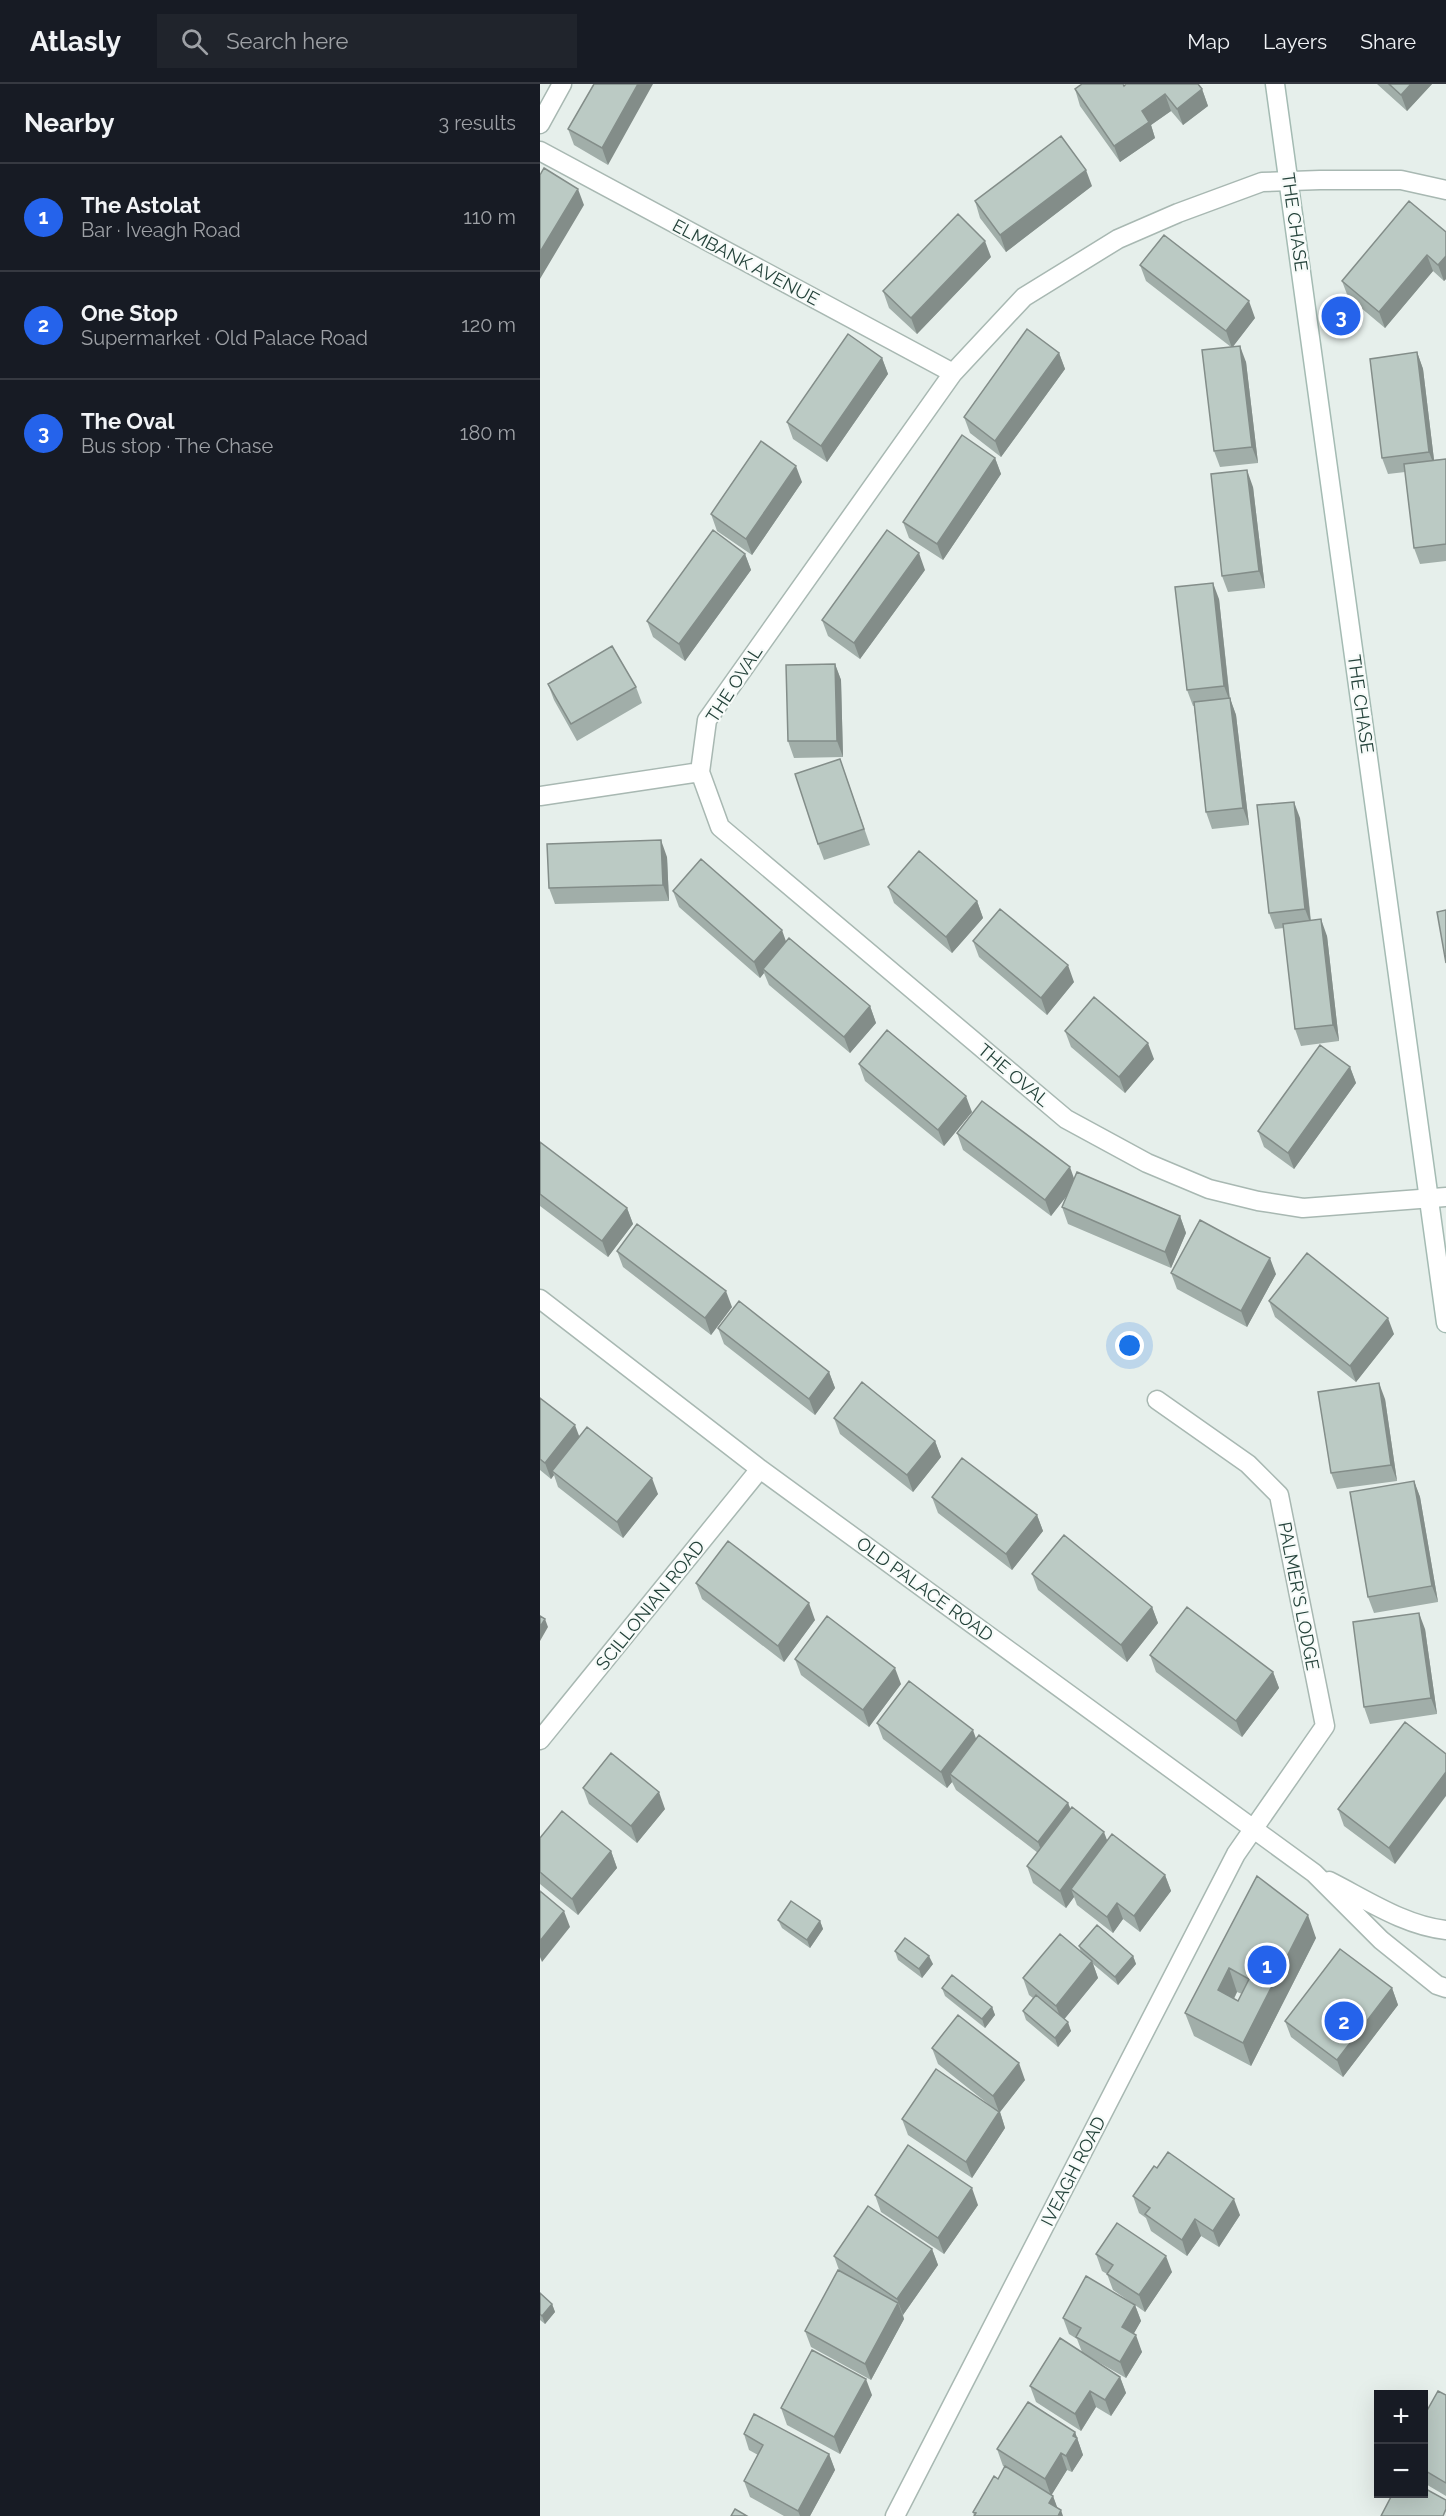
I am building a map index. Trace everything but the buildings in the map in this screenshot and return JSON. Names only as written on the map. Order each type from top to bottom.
[{"type":"street","points":[[540,124],[562,84]]},
{"type":"street","name":"THE CHASE","points":[[1275,84],[1438,1198],[1446,1323]]},
{"type":"street","name":"ELMBANK AVENUE","points":[[540,151],[953,373]]},
{"type":"street","name":"THE OVAL","points":[[1438,1198],[1303,1208],[1258,1201],[1209,1189],[1147,1163],[1066,1119],[720,827],[700,772],[707,720],[953,373],[1024,297],[1118,239],[1178,213],[1262,183],[1401,180],[1446,190]]},
{"type":"street","points":[[540,796],[700,772]]},
{"type":"street","name":"OLD PALACE ROAD","points":[[540,1299],[760,1469],[1314,1873],[1381,1940],[1437,1985],[1446,1988]]},
{"type":"street","name":"PALMER'S LODGE","points":[[1157,1400],[1248,1464],[1279,1495],[1325,1726],[1255,1829]]},
{"type":"street","name":"SCILLONIAN ROAD","points":[[540,1740],[760,1469]]},
{"type":"street","name":"IVEAGH ROAD","points":[[895,2516],[1231,1864],[1255,1829]]},
{"type":"street","name":"OLD PALACE ROAD","points":[[1314,1873],[1399,1916],[1436,1929],[1446,1930]]},
{"type":"place","name":"The Oval","points":[[1341,316]]},
{"type":"place","name":"The Astolat","points":[[1267,1965]]},
{"type":"place","name":"One Stop","points":[[1344,2021]]}]
